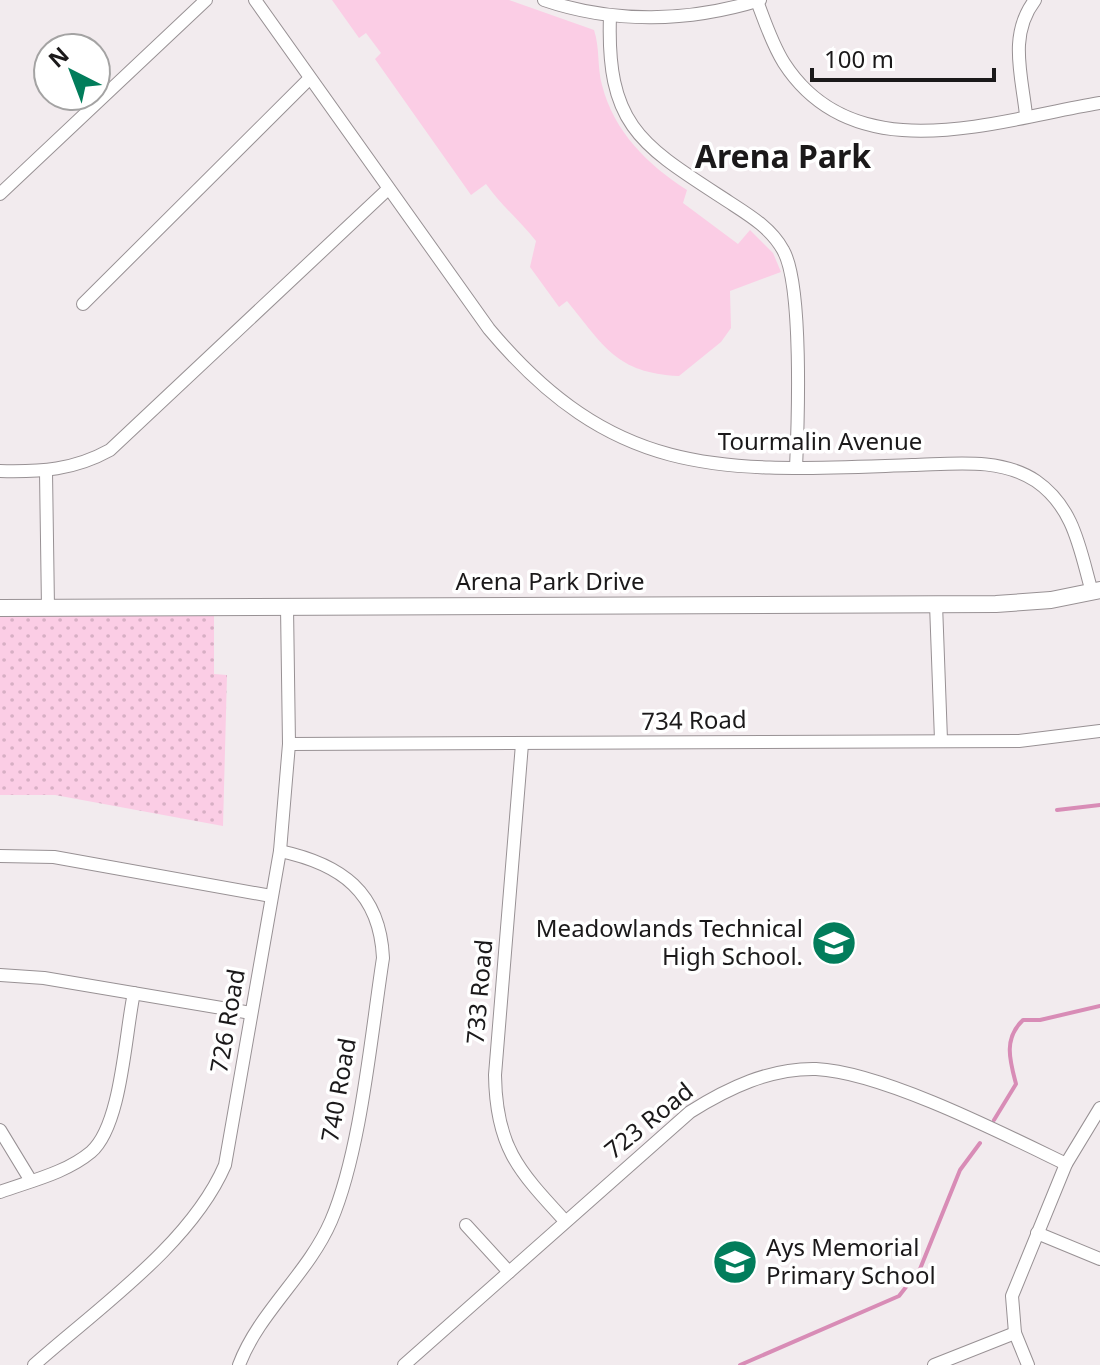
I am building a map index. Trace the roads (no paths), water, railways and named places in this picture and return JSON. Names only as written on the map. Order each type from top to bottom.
[{"type":"street","points":[[0,194],[206,0]]},
{"type":"street","name":"Tourmalin Avenue","points":[[255,0],[387,190],[517,363],[577,413],[618,437],[675,458],[751,468],[976,463],[1022,473],[1046,489],[1066,512],[1096,591]]},
{"type":"street","points":[[553,1],[610,16],[694,15],[758,0],[774,44],[795,78],[815,99],[856,123],[908,132],[937,131],[1100,103]]},
{"type":"street","points":[[1026,115],[1018,44],[1035,0]]},
{"type":"street","points":[[610,16],[610,74],[619,104],[634,130],[674,167],[764,226],[788,260],[796,293],[796,468]]},
{"type":"street","points":[[83,304],[309,79]]},
{"type":"street","points":[[0,471],[46,472],[82,463],[110,450],[387,190]]},
{"type":"street","points":[[46,472],[48,608]]},
{"type":"street","name":"Arena Park Drive","points":[[0,608],[936,604],[1051,600],[1096,591]]},
{"type":"street","points":[[936,604],[941,740]]},
{"type":"street","name":"726 Road","points":[[34,1365],[175,1240],[215,1188],[230,1144],[280,851],[289,744],[287,607]]},
{"type":"street","name":"734 Road","points":[[289,744],[1019,741],[1100,731]]},
{"type":"street","name":"733 Road","points":[[522,744],[495,1107],[500,1131],[526,1178],[565,1221]]},
{"type":"street","name":"740 Road","points":[[239,1365],[255,1335],[308,1263],[335,1208],[353,1137],[383,958],[376,917],[357,888],[319,862],[280,851]]},
{"type":"street","points":[[0,856],[54,857],[271,896]]},
{"type":"street","points":[[0,975],[251,1013]]},
{"type":"street","points":[[0,1192],[88,1154],[105,1133],[134,993]]},
{"type":"street","name":"723 Road","points":[[404,1365],[662,1135],[713,1097],[759,1078],[817,1069],[886,1085],[1066,1164]]},
{"type":"street","points":[[1028,1365],[1015,1333],[1012,1296],[1066,1164],[1100,1108]]},
{"type":"street","points":[[0,1130],[31,1181]]},
{"type":"street","points":[[466,1225],[509,1272]]},
{"type":"street","points":[[1037,1233],[1100,1259]]},
{"type":"street","points":[[934,1365],[1015,1333]]},
{"type":"waterway","points":[[1057,810],[1100,805]]},
{"type":"waterway","points":[[994,1120],[1016,1084],[1010,1043],[1023,1020],[1040,1020],[1100,1006]]},
{"type":"waterway","points":[[740,1365],[899,1296],[920,1269],[960,1170],[980,1143]]},
{"type":"place","name":"Meadowlands Technical High School.","points":[[834,943]]},
{"type":"place","name":"Ays Memorial Primary School","points":[[735,1262]]},
{"type":"district","name":"Arena Park","points":[[783,157]]}]
